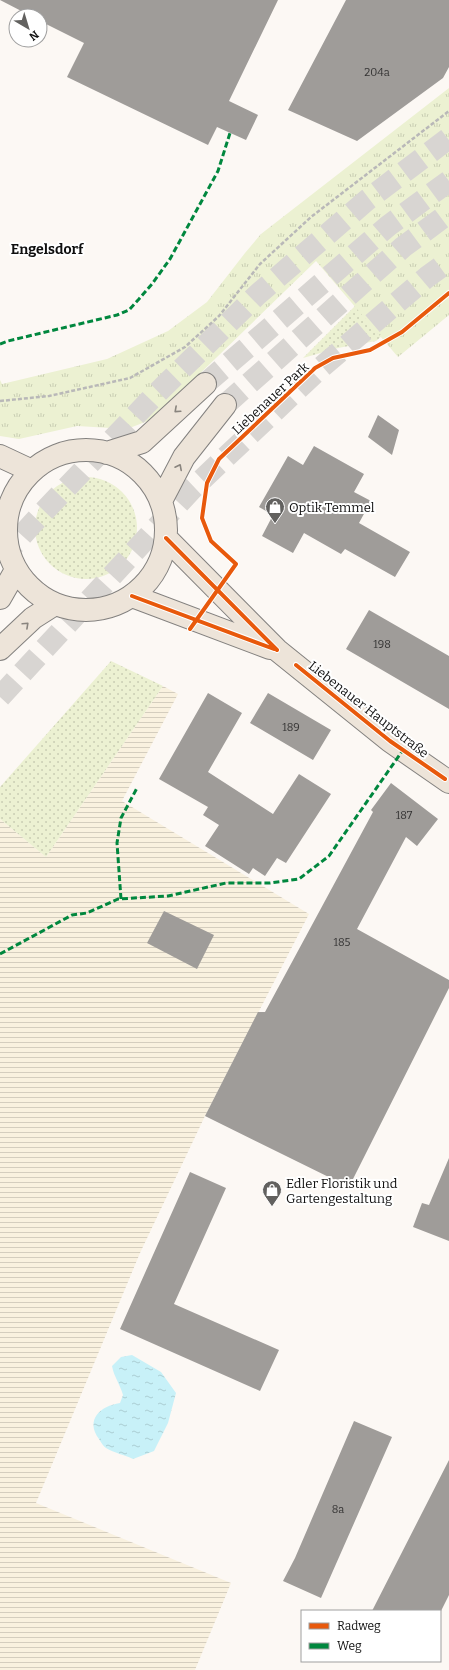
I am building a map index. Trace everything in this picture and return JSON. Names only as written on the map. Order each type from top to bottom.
[{"type":"main road","points":[[107,453],[142,442],[206,384]]},
{"type":"main road","points":[[161,501],[184,457],[225,405]]},
{"type":"main road","points":[[87,450],[107,453],[132,464],[149,480],[161,501],[165,519],[166,538],[162,556],[155,571],[144,585],[132,596],[114,605],[94,610],[75,610],[54,604],[32,589],[16,570],[10,555],[3,519],[20,486],[32,471],[48,460],[69,452],[87,450]]},
{"type":"main road","points":[[0,456],[32,471]]},
{"type":"main road","name":"Liebenauer Hauptstraße","points":[[166,538],[277,650],[390,741],[449,782]]},
{"type":"main road","points":[[0,598],[16,570]]},
{"type":"main road","name":"Liebenauer Hauptstraße","points":[[132,596],[277,650]]},
{"type":"main road","points":[[0,649],[33,618],[54,604]]},
{"type":"path","points":[[0,401],[49,396],[130,378],[185,347],[219,316],[260,264],[312,217],[449,111]]},
{"type":"shaded area","points":[[163,686],[178,694],[122,801],[309,914],[205,1116],[140,1253],[36,1503],[231,1583],[195,1670],[0,1670],[0,819],[46,857]]},
{"type":"green space","points":[[449,88],[449,315],[398,357],[316,261],[153,419],[127,429],[77,426],[19,439],[0,436],[0,380],[2,384],[107,359],[168,331],[207,302],[261,234]]},
{"type":"green space","points":[[370,291],[388,331],[376,341],[338,348],[303,358]]},
{"type":"green space","points":[[86,477],[96,478],[115,485],[129,499],[136,518],[136,538],[129,557],[115,571],[96,578],[86,579],[76,578],[57,571],[43,557],[36,538],[35,528],[36,518],[43,499],[57,485],[76,478]]},
{"type":"green space","points":[[111,661],[163,686],[46,857],[0,819],[0,787]]},
{"type":"water","points":[[132,1355],[161,1372],[176,1393],[168,1423],[154,1451],[133,1459],[105,1447],[95,1432],[94,1426],[94,1420],[97,1415],[106,1407],[120,1403],[123,1395],[112,1366],[121,1357]]},
{"type":"building","points":[[0,0],[278,0],[229,101],[258,115],[246,140],[217,127],[208,145],[67,77],[84,43],[48,25],[48,8],[16,8]]},
{"type":"building","points":[[346,0],[449,0],[449,67],[443,78],[357,141],[288,110]]},
{"type":"building","points":[[378,415],[399,430],[392,455],[368,437]]},
{"type":"building","points":[[314,446],[364,474],[354,492],[371,501],[359,523],[410,552],[395,577],[345,549],[341,554],[304,533],[293,553],[262,536],[273,515],[259,507],[288,456],[303,465]]},
{"type":"building","points":[[369,610],[449,656],[449,709],[346,649]]},
{"type":"building","points":[[208,693],[242,713],[208,772],[273,814],[299,774],[331,794],[286,863],[277,858],[265,876],[253,868],[249,874],[205,846],[219,825],[203,815],[208,807],[159,779]]},
{"type":"building","points":[[268,693],[331,730],[313,760],[250,723]]},
{"type":"building","points":[[391,783],[438,819],[417,846],[406,837],[357,929],[449,980],[449,988],[349,1187],[205,1116],[258,1012],[265,1012],[373,812],[371,810]]},
{"type":"building","points":[[164,911],[214,935],[197,969],[147,943]]},
{"type":"building","points":[[449,1158],[449,1241],[413,1227],[422,1203],[429,1205]]},
{"type":"building","points":[[190,1172],[226,1188],[174,1304],[279,1350],[260,1391],[120,1329]]},
{"type":"building","points":[[354,1421],[392,1437],[321,1598],[283,1581],[295,1558]]},
{"type":"building","points":[[449,1460],[449,1595],[441,1611],[373,1610]]},
{"type":"tunnel","points":[[0,560],[33,523],[152,398],[257,295],[367,200],[449,138]]},
{"type":"tunnel","points":[[205,384],[388,226],[449,181]]},
{"type":"tunnel","points":[[225,405],[403,247],[449,213]]},
{"type":"tunnel","points":[[0,697],[193,488],[317,371],[427,277],[449,261]]},
{"type":"marked path","points":[[0,344],[117,315],[129,310],[152,284],[170,259],[218,171],[230,133]]},
{"type":"marked path","points":[[0,954],[72,915],[87,913],[118,899],[168,896],[226,883],[270,883],[299,879],[329,856],[403,750]]},
{"type":"marked path","points":[[121,899],[117,843],[121,818],[137,788]]},
{"type":"cycle path","name":"Liebenauer Park","points":[[190,629],[236,564],[211,541],[202,518],[207,483],[219,459],[315,368],[333,358],[370,350],[402,332],[449,293]]},
{"type":"cycle path","points":[[166,538],[277,650]]},
{"type":"cycle path","points":[[132,596],[274,649]]},
{"type":"cycle path","points":[[296,665],[390,741],[445,779]]},
{"type":"place","name":"Optik Temmel","points":[[275,524]]},
{"type":"place","name":"Edler Floristik und Gartengestaltung","points":[[272,1207]]},
{"type":"district","name":"Engelsdorf","points":[[47,249]]}]
